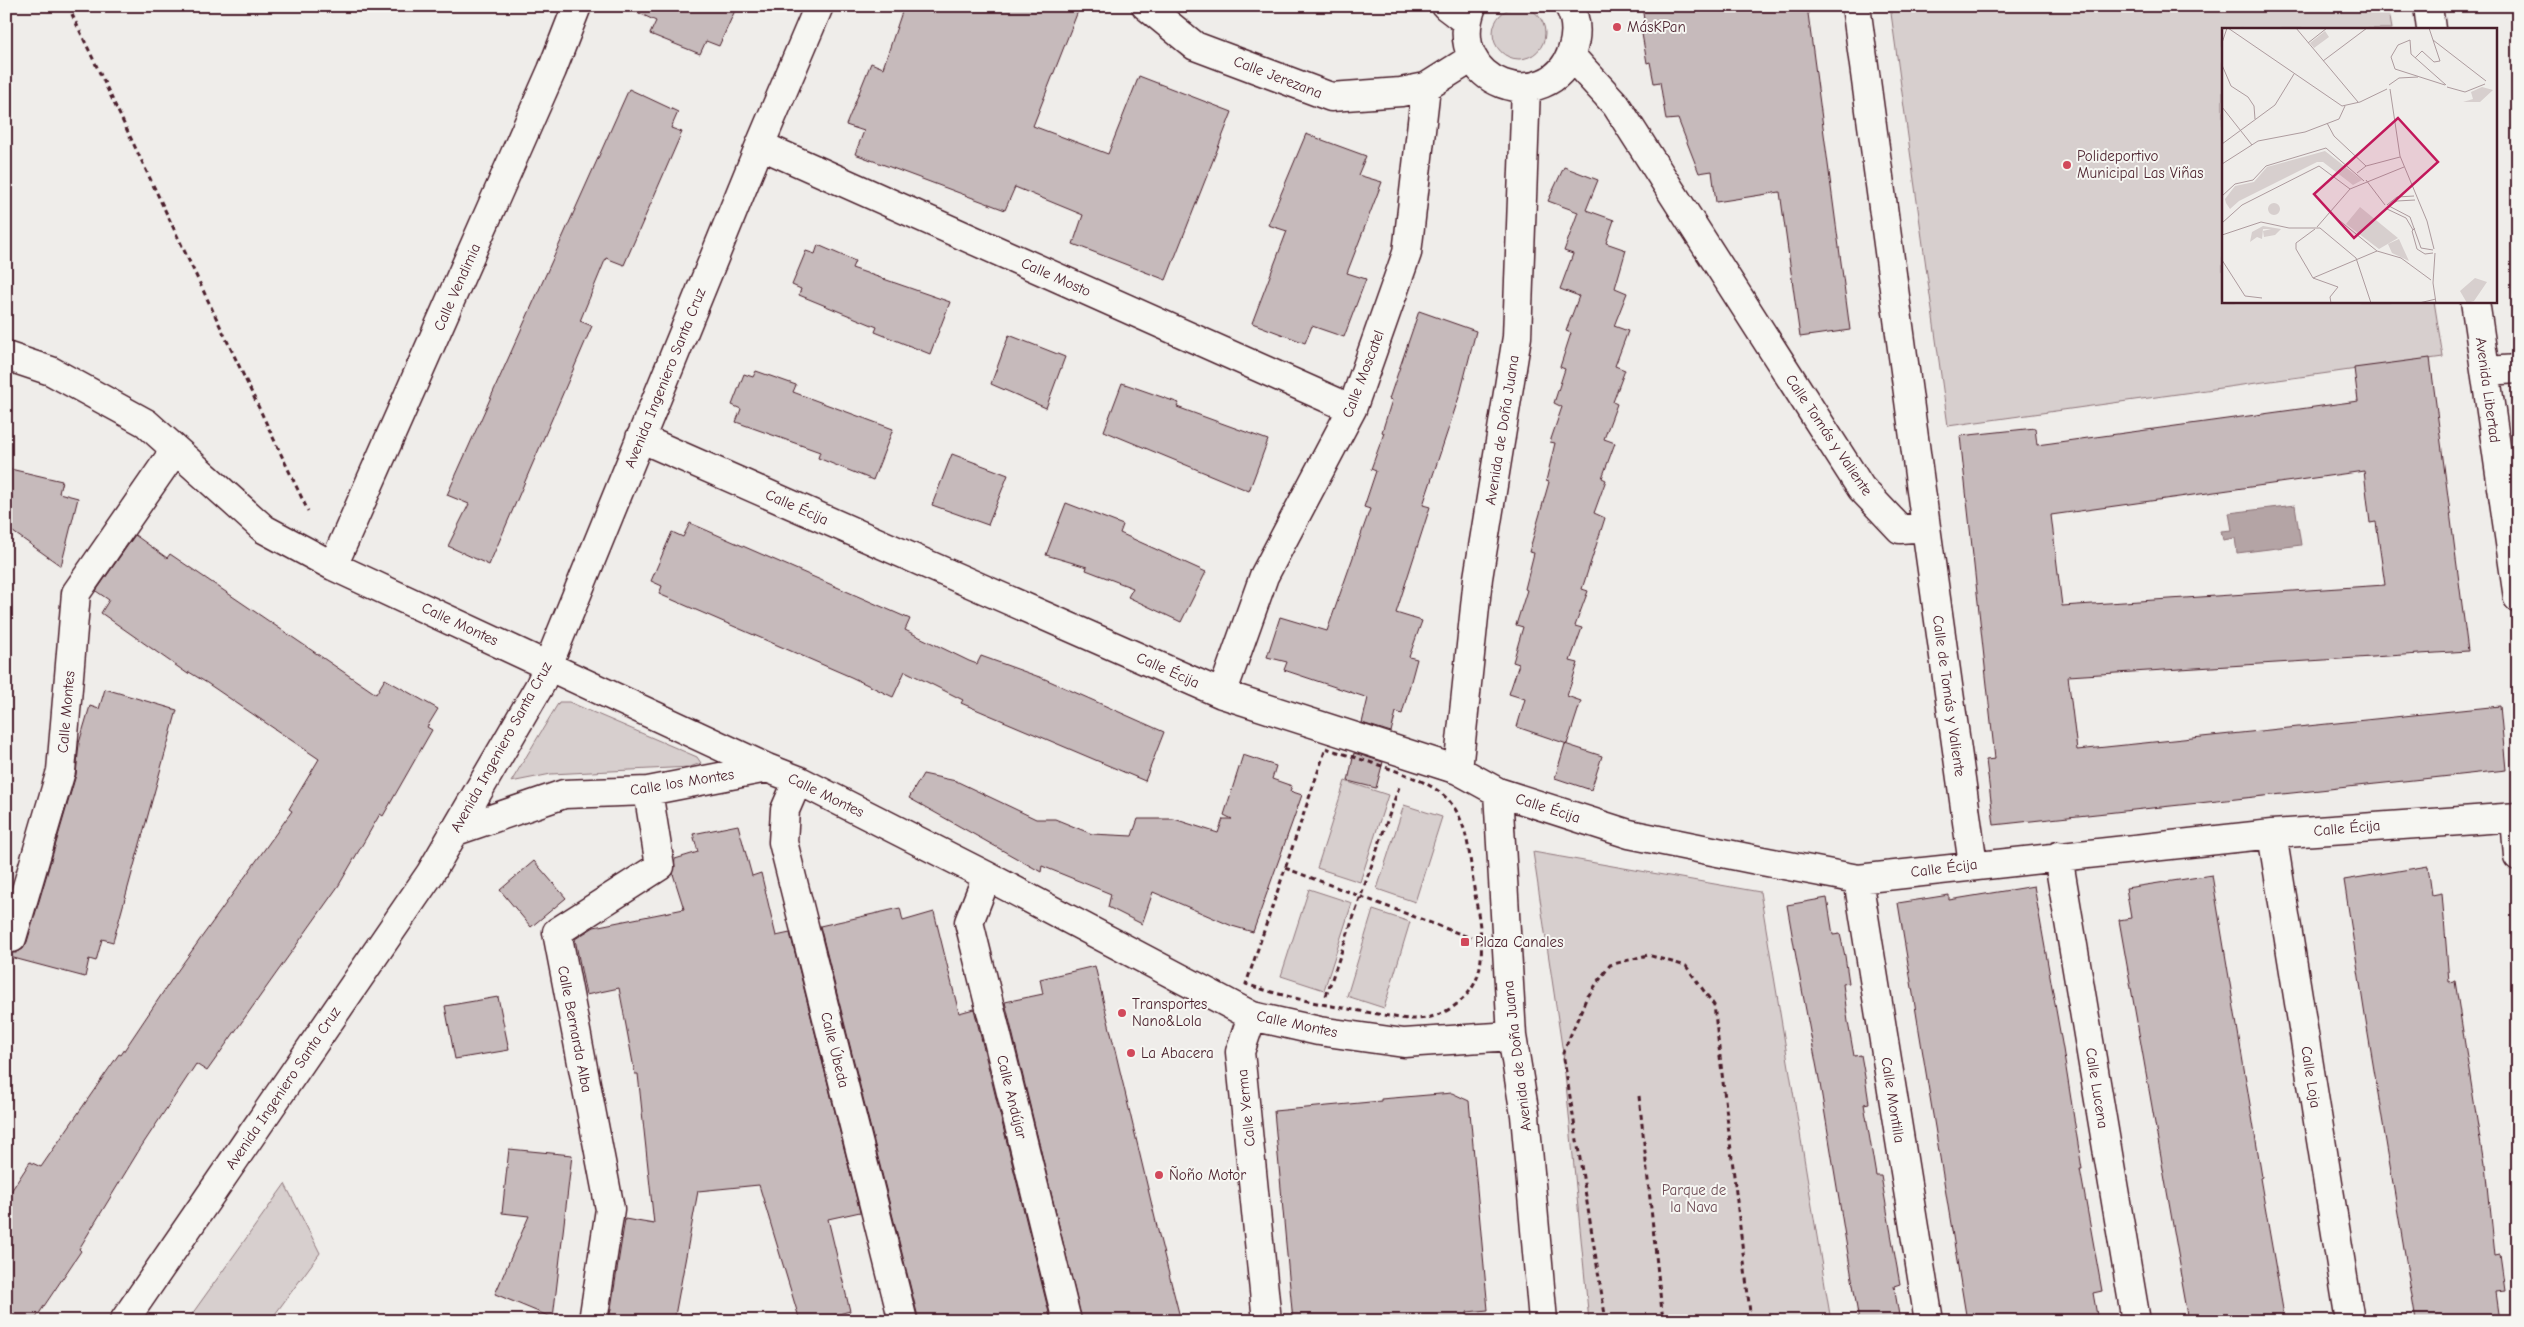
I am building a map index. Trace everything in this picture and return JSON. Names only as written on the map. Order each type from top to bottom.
[{"type":"street","name":"Calle Vendimia","points":[[333,566],[552,70],[577,6]]},
{"type":"street","name":"Avenida Ingeniero Santa Cruz","points":[[124,1321],[430,874],[540,685],[760,145],[819,6]]},
{"type":"street","name":"Calle Jerezana","points":[[1146,6],[1195,46],[1331,97],[1402,92],[1426,87]]},
{"type":"street","points":[[1856,6],[1926,527]]},
{"type":"street","points":[[2428,6],[2432,28]]},
{"type":"street","points":[[1466,10],[1466,40],[1472,58],[1481,71],[1494,81],[1526,88],[1544,83],[1560,72],[1571,56],[1575,42],[1576,27],[1573,8]]},
{"type":"street","name":"Calle Tomás y Valiente","points":[[1571,56],[1616,105],[1862,488],[1900,529],[1926,527]]},
{"type":"street","points":[[1426,87],[1472,58]]},
{"type":"street","name":"Calle Moscatel","points":[[1222,694],[1264,576],[1352,408],[1407,253],[1426,87]]},
{"type":"street","name":"Avenida de Doña Juana","points":[[1458,770],[1478,578],[1517,337],[1526,88]]},
{"type":"street","name":"Calle Mosto","points":[[760,145],[1352,408]]},
{"type":"street","name":"Avenida Libertad","points":[[2474,302],[2486,371],[2518,598]]},
{"type":"street","name":"Calle Montes","points":[[6,356],[51,372],[137,418],[264,529],[333,566],[548,664],[767,768],[798,780],[987,876],[1252,1016],[1319,1031],[1404,1042],[1512,1036]]},
{"type":"street","points":[[2486,371],[2518,369]]},
{"type":"street","name":"Calle Écija","points":[[640,438],[1222,694],[1458,770],[1498,792],[1629,834],[1858,879],[2272,834],[2516,817]]},
{"type":"street","name":"Calle Montes","points":[[12,938],[61,771],[76,592],[175,450]]},
{"type":"street","name":"Calle de Tomás y Valiente","points":[[1926,527],[1973,865]]},
{"type":"street","name":"Calle los Montes","points":[[453,832],[564,794],[648,792],[767,768]]},
{"type":"street","name":"Calle Úbeda","points":[[798,780],[785,810],[783,842],[903,1321]]},
{"type":"street","name":"Calle Bernarda Alba","points":[[593,1321],[610,1209],[557,932],[660,866],[648,792]]},
{"type":"street","name":"Avenida de Doña Juana","points":[[1498,792],[1512,1036],[1524,1115],[1543,1321]]},
{"type":"street","points":[[2516,817],[2518,856]]},
{"type":"street","name":"Calle Loja","points":[[2272,834],[2350,1321]]},
{"type":"street","name":"Calle Lucena","points":[[2058,856],[2136,1321]]},
{"type":"street","name":"Calle Andújar","points":[[987,876],[969,922],[1067,1321]]},
{"type":"street","name":"Calle Montilla","points":[[1858,879],[1929,1321]]},
{"type":"street","name":"Calle Yerma","points":[[1252,1016],[1240,1052],[1267,1321]]},
{"type":"path","points":[[68,6],[316,527],[307,551]]},
{"type":"path","points":[[1326,748],[1430,784],[1454,806],[1463,823],[1468,843],[1480,942],[1482,959],[1478,977],[1469,992],[1448,1010],[1413,1020],[1323,1005],[1246,984],[1326,748]]},
{"type":"path","points":[[1323,1005],[1400,784]]},
{"type":"path","points":[[1285,868],[1480,942]]},
{"type":"path","points":[[1606,1321],[1563,1053],[1586,999],[1610,965],[1648,955],[1686,966],[1714,1005],[1751,1321]]},
{"type":"path","points":[[1639,1096],[1663,1321]]},
{"type":"green space","name":"Polideportivo Municipal Las Viñas","points":[[1890,6],[2388,6],[2392,28],[2222,28],[2222,302],[2434,302],[2443,357],[1948,426]]},
{"type":"green space","points":[[1519,7],[1533,11],[1541,19],[1545,33],[1541,47],[1533,55],[1519,59],[1505,55],[1497,47],[1493,33],[1497,19],[1505,11]]},
{"type":"green space","points":[[559,702],[569,702],[697,757],[701,763],[690,767],[551,774],[511,782]]},
{"type":"green space","points":[[1345,781],[1388,795],[1360,882],[1317,868]]},
{"type":"green space","points":[[1404,805],[1442,817],[1415,902],[1377,889]]},
{"type":"green space","name":"Parque de la Nava","points":[[1533,852],[1760,892],[1831,1321],[1589,1321],[1563,1053]]},
{"type":"green space","points":[[1309,889],[1352,903],[1324,990],[1281,976]]},
{"type":"green space","points":[[1373,910],[1410,922],[1384,1008],[1347,996]]},
{"type":"green space","points":[[285,1184],[320,1253],[270,1321],[187,1321]]},
{"type":"shaded area","points":[[2295,505],[2301,545],[2237,553],[2235,538],[2223,540],[2221,531],[2232,530],[2229,513]]},
{"type":"building","points":[[624,6],[737,6],[719,46],[706,41],[700,54],[650,34],[656,21]]},
{"type":"building","points":[[904,6],[1080,6],[1033,126],[1108,154],[1139,76],[1232,112],[1166,280],[1073,244],[1083,215],[1015,187],[1005,210],[855,154],[864,131],[846,125],[871,63],[883,68]]},
{"type":"building","points":[[1642,6],[1807,6],[1850,330],[1800,337],[1780,192],[1716,202],[1712,171],[1699,173],[1678,119],[1666,120],[1660,82],[1654,83],[1650,62],[1647,63],[1641,28],[1645,27]]},
{"type":"building","points":[[629,89],[678,112],[671,128],[682,132],[624,265],[606,258],[580,321],[592,326],[489,565],[448,546],[469,504],[447,495]]},
{"type":"building","points":[[1306,134],[1366,156],[1358,175],[1382,182],[1347,273],[1366,279],[1344,337],[1312,326],[1305,343],[1252,323],[1287,231],[1268,225]]},
{"type":"building","points":[[1564,167],[1598,180],[1586,210],[1614,220],[1606,243],[1626,250],[1615,288],[1627,293],[1614,326],[1628,331],[1615,366],[1625,370],[1613,402],[1617,404],[1604,439],[1615,443],[1602,478],[1606,480],[1594,513],[1605,518],[1582,589],[1588,591],[1575,626],[1582,628],[1570,661],[1578,663],[1567,696],[1581,701],[1567,744],[1517,727],[1525,699],[1509,694],[1519,664],[1513,662],[1523,627],[1516,625],[1527,590],[1525,589],[1534,553],[1529,552],[1549,482],[1546,481],[1555,443],[1550,442],[1562,407],[1554,403],[1565,369],[1560,367],[1571,333],[1566,331],[1579,296],[1560,289],[1573,254],[1564,251],[1578,212],[1548,201]]},
{"type":"building","points":[[818,245],[855,261],[852,268],[950,302],[930,354],[875,332],[877,327],[799,295],[801,289],[792,285],[806,251],[815,254]]},
{"type":"building","points":[[1419,311],[1476,331],[1460,394],[1423,505],[1430,507],[1396,613],[1422,621],[1409,657],[1417,659],[1402,714],[1396,712],[1391,732],[1362,723],[1368,698],[1284,670],[1287,662],[1267,657],[1280,617],[1327,631],[1370,509],[1364,507],[1376,471],[1371,469],[1384,433],[1382,432],[1392,400],[1389,399]]},
{"type":"building","points":[[1009,335],[1065,357],[1046,408],[991,384]]},
{"type":"building","points":[[2430,358],[2468,651],[2068,676],[2077,750],[2500,706],[2506,770],[1994,825],[1986,760],[1995,759],[1960,436],[2035,428],[2037,445],[2358,401],[2354,368]],"holes":[[[2364,471],[2370,523],[2376,522],[2385,585],[2062,606],[2051,515]]]},
{"type":"building","points":[[756,371],[796,385],[793,392],[893,429],[873,480],[818,458],[820,452],[736,422],[741,409],[732,405],[744,374],[753,377]]},
{"type":"building","points":[[1122,383],[1179,403],[1177,407],[1268,440],[1249,491],[1104,431]]},
{"type":"building","points":[[952,454],[1008,475],[988,525],[932,505]]},
{"type":"building","points":[[6,468],[62,481],[59,493],[78,498],[61,566],[6,527]]},
{"type":"building","points":[[1066,503],[1123,525],[1120,533],[1206,572],[1181,622],[1128,597],[1133,588],[1086,570],[1087,567],[1046,555]]},
{"type":"building","points":[[690,523],[910,619],[905,630],[969,661],[977,664],[981,656],[1045,679],[1164,732],[1145,781],[961,703],[963,700],[905,671],[893,697],[659,594],[662,586],[651,581],[672,532],[683,537]]},
{"type":"building","points":[[135,535],[167,558],[170,554],[376,694],[385,679],[438,709],[427,727],[432,730],[383,816],[380,814],[339,885],[207,1071],[196,1064],[141,1147],[79,1249],[81,1251],[34,1321],[6,1321],[6,1199],[30,1162],[41,1167],[119,1054],[121,1055],[176,973],[292,811],[289,809],[319,759],[207,683],[189,672],[188,674],[101,613],[109,600],[96,591]]},
{"type":"building","points":[[105,689],[177,710],[113,942],[102,939],[96,961],[89,959],[85,977],[6,956],[6,952],[16,953],[23,949],[27,942],[76,775],[79,743],[90,706],[99,709]]},
{"type":"building","points":[[1565,744],[1602,756],[1591,790],[1555,778]]},
{"type":"building","points":[[1354,753],[1383,762],[1376,788],[1348,781]]},
{"type":"building","points":[[1243,755],[1276,766],[1272,779],[1292,786],[1290,791],[1302,795],[1253,932],[1232,926],[1153,892],[1142,924],[1108,907],[1111,894],[1042,866],[1041,872],[909,798],[923,774],[956,781],[1036,819],[1055,819],[1092,834],[1132,836],[1138,819],[1174,819],[1218,833],[1223,819],[1232,819],[1224,815]]},
{"type":"building","points":[[738,825],[752,876],[761,873],[776,936],[790,933],[860,1212],[828,1219],[850,1311],[812,1321],[800,1321],[759,1185],[698,1191],[674,1321],[609,1321],[625,1219],[654,1224],[638,1074],[635,1074],[619,988],[586,995],[575,939],[594,927],[684,909],[673,874],[675,859],[698,852],[693,834]]},
{"type":"building","points":[[534,861],[566,898],[531,927],[500,890]]},
{"type":"building","points":[[2428,866],[2432,895],[2442,893],[2449,982],[2455,981],[2484,1165],[2486,1165],[2495,1256],[2500,1255],[2505,1291],[2496,1292],[2500,1321],[2416,1321],[2366,1022],[2344,880]]},
{"type":"building","points":[[2212,875],[2262,1177],[2260,1178],[2285,1321],[2188,1321],[2181,1282],[2183,1282],[2119,920],[2131,918],[2126,888]]},
{"type":"building","points":[[2034,886],[2063,1049],[2082,1169],[2080,1169],[2102,1291],[2093,1293],[2098,1321],[1967,1321],[1898,903],[1949,895],[1949,900]]},
{"type":"building","points":[[1827,898],[1833,935],[1840,934],[1845,956],[1849,983],[1843,984],[1848,1022],[1854,1056],[1861,1055],[1865,1077],[1869,1103],[1864,1104],[1876,1176],[1881,1176],[1900,1284],[1894,1286],[1900,1321],[1859,1321],[1820,1084],[1797,963],[1787,905]]},
{"type":"building","points":[[900,908],[903,921],[934,912],[959,1013],[974,1009],[1051,1321],[919,1321],[820,926]]},
{"type":"building","points":[[1095,966],[1181,1321],[1082,1321],[1005,1002],[1043,994],[1040,979]]},
{"type":"building","points":[[498,997],[509,1050],[455,1059],[445,1006]]},
{"type":"building","points":[[1452,1093],[1469,1101],[1488,1310],[1467,1312],[1468,1321],[1293,1321],[1274,1111]]},
{"type":"building","points":[[509,1149],[572,1155],[553,1318],[495,1294],[529,1216],[502,1213]]},
{"type":"place","name":"MásKPan","points":[[1617,27]]},
{"type":"place","name":"Polideportivo Municipal Las Viñas","points":[[2067,165]]},
{"type":"place","name":"Plaza Canales","points":[[1465,942]]},
{"type":"place","name":"Transportes Nano&Lola","points":[[1122,1013]]},
{"type":"place","name":"La Abacera","points":[[1131,1053]]},
{"type":"place","name":"Ñoño Motor","points":[[1159,1175]]}]
